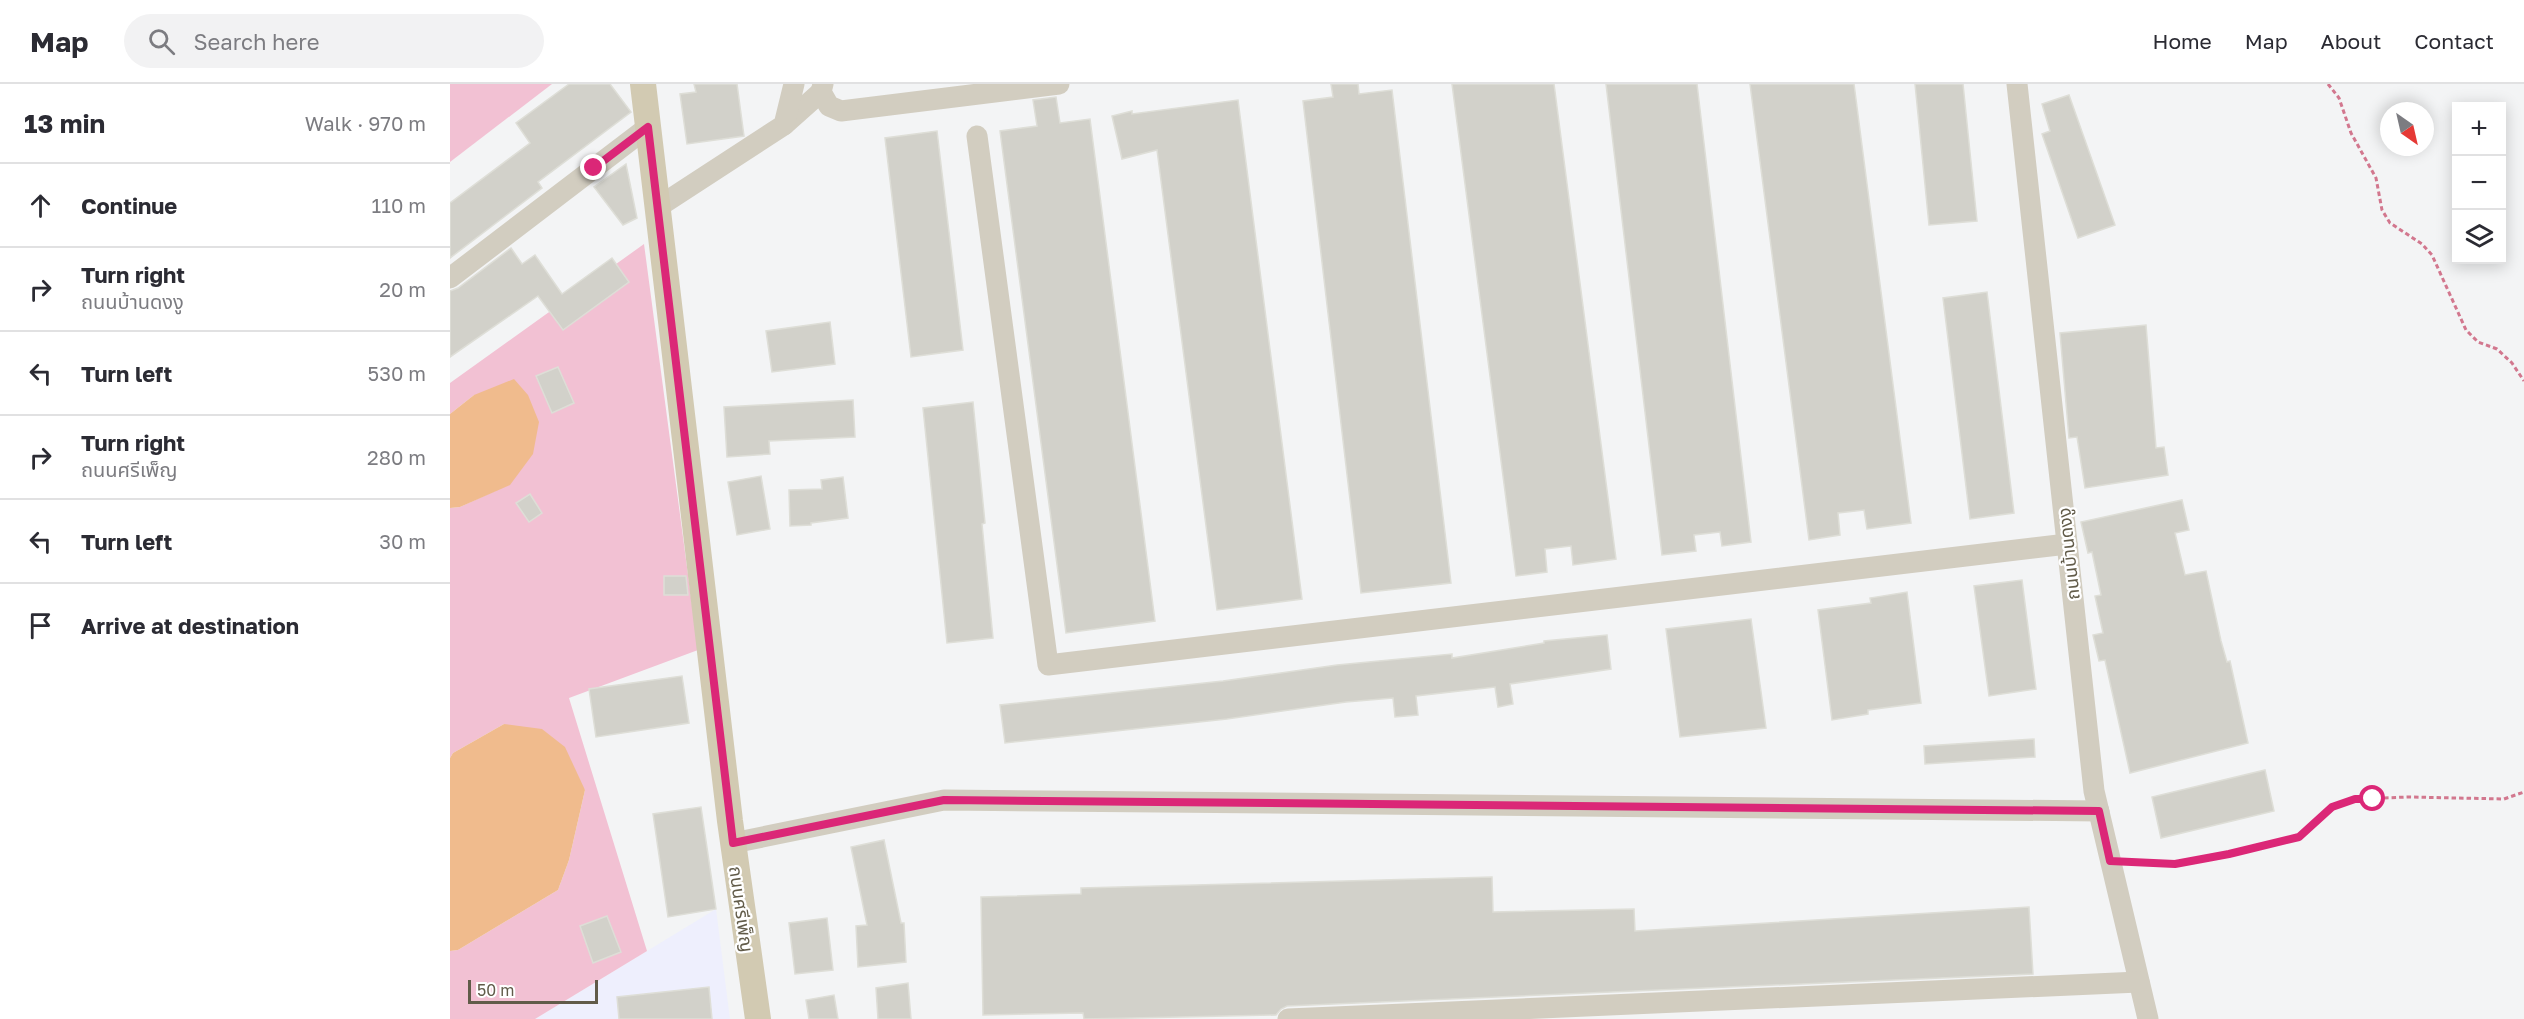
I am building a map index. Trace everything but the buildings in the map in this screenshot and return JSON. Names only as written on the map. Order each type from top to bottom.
[{"type":"main road","name":"ถนนศรีเพ็ญ","points":[[643,84],[733,843],[758,1019]]},
{"type":"street","points":[[784,125],[794,84]]},
{"type":"street","points":[[658,207],[784,125],[822,88],[829,106],[841,111],[1059,84]]},
{"type":"street","name":"ถนนบ้านดงงู","points":[[2017,84],[2094,791],[2148,1019]]},
{"type":"street","points":[[450,278],[648,127]]},
{"type":"street","points":[[977,136],[1047,666],[2067,544]]},
{"type":"street","points":[[733,843],[944,800],[2099,811]]},
{"type":"street","points":[[1288,1019],[2139,982]]},
{"type":"path","points":[[2328,84],[2339,98],[2351,133],[2376,178],[2382,210],[2390,223],[2422,244],[2432,255],[2466,330],[2478,342],[2497,349],[2512,363],[2524,381]]},
{"type":"path","points":[[2110,861],[2175,864],[2299,837],[2332,807],[2355,799],[2409,797],[2504,799],[2524,792]]},
{"type":"shaded area","points":[[450,84],[552,84],[450,162]]},
{"type":"shaded area","points":[[644,244],[698,650],[569,698],[647,951],[535,1019],[450,1019],[450,951],[458,950],[558,890],[569,860],[585,790],[504,724],[453,753],[450,758],[450,508],[460,507],[510,484],[474,395],[450,414],[450,383]]},
{"type":"shaded area","points":[[514,379],[528,395],[539,422],[533,454],[510,485],[460,507],[450,508],[450,414],[474,395]]},
{"type":"shaded area","points":[[504,724],[542,729],[565,747],[585,790],[569,860],[558,890],[458,950],[450,951],[450,758],[453,753]]},
{"type":"shaded area","points":[[716,909],[730,1019],[535,1019],[647,951]]},
{"type":"route","points":[[594,168],[648,127],[733,843],[944,800],[2099,811],[2110,861],[2175,864],[2299,837],[2332,807],[2355,799],[2373,799]]}]
